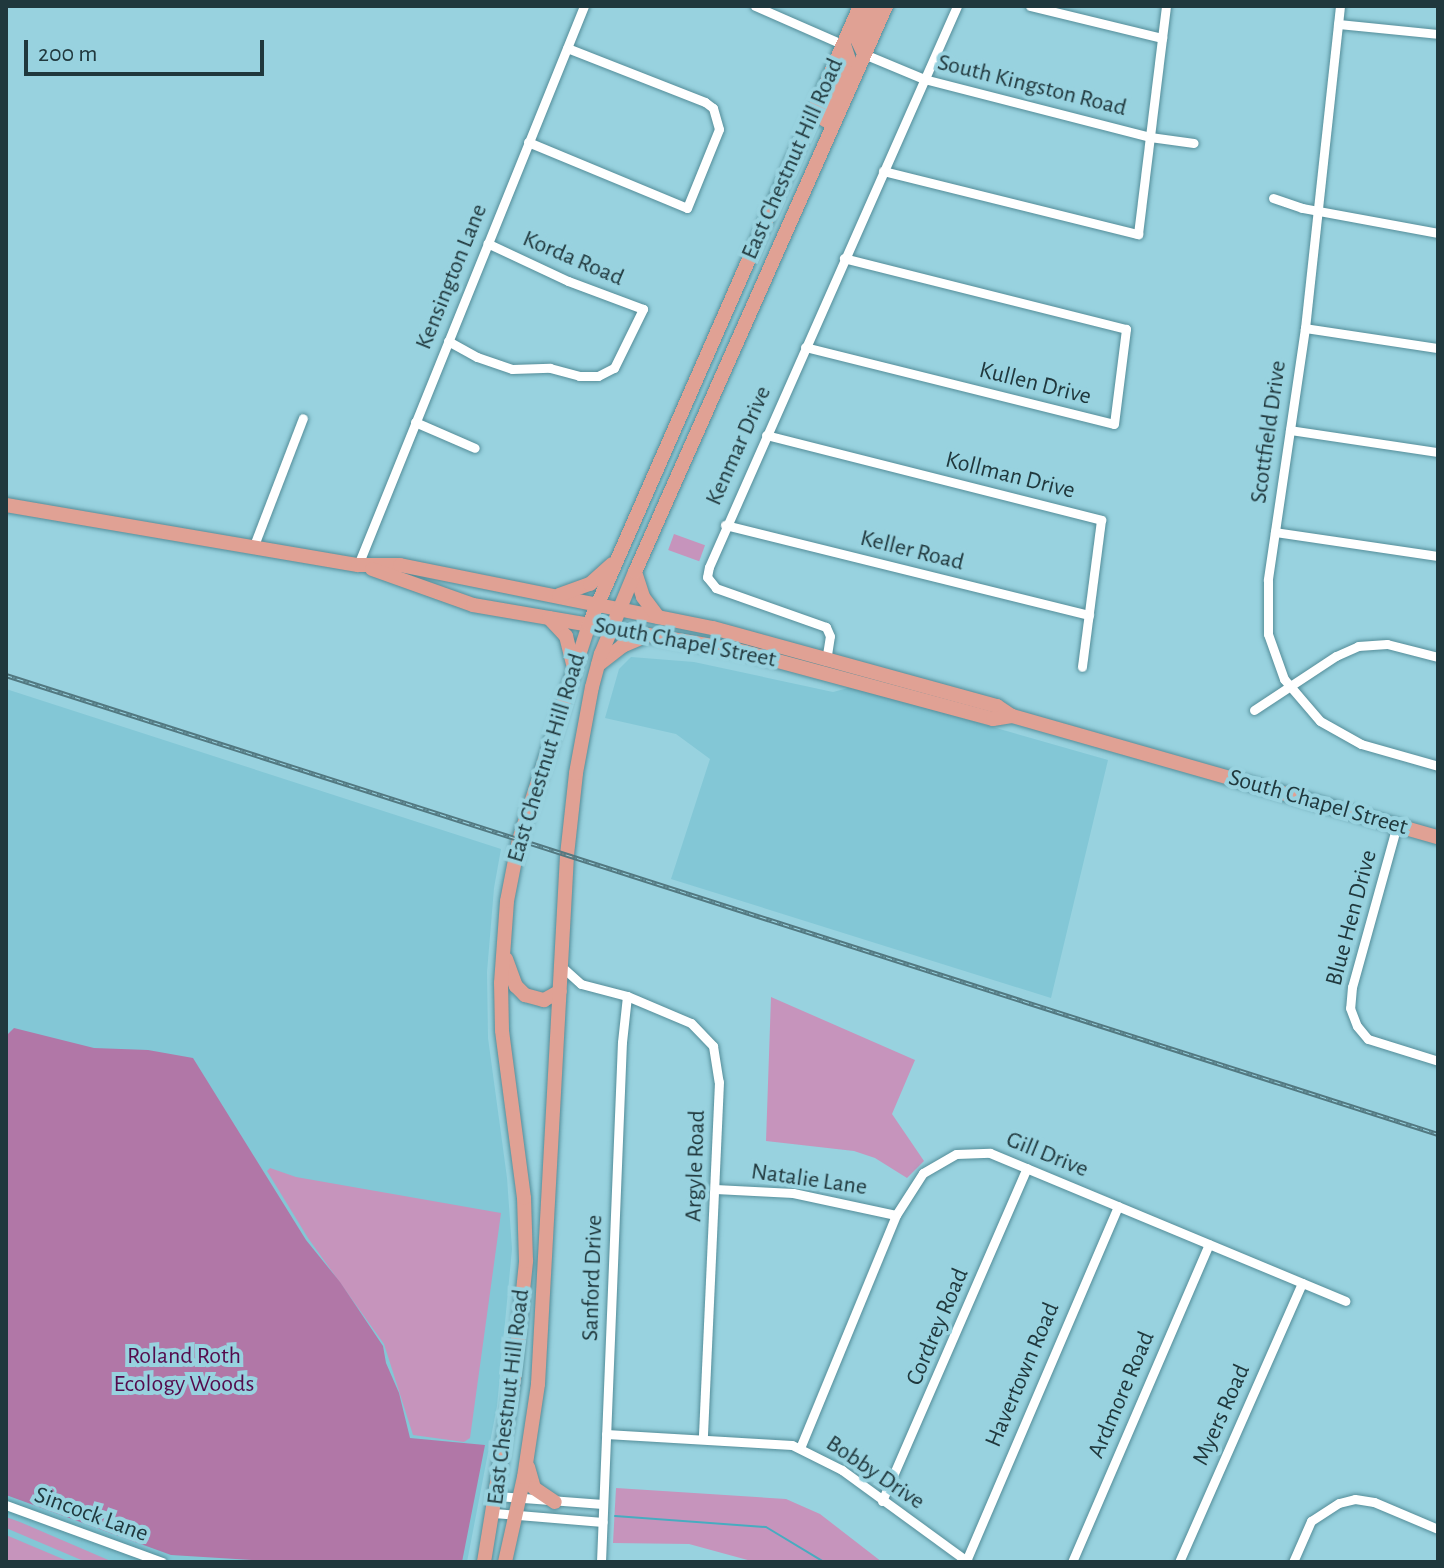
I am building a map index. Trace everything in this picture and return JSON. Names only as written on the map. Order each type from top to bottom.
[{"type":"main road","name":"East Chestnut Hill Road","points":[[484,1562],[514,1378],[526,1225],[502,1030],[503,943],[519,840],[589,624],[860,6]]},
{"type":"main road","points":[[864,54],[858,41],[872,6]]},
{"type":"main road","name":"East Chestnut Hill Road","points":[[505,1562],[526,1462],[545,1302],[561,966],[576,773],[598,665],[635,572],[886,6]]},
{"type":"main road","points":[[811,174],[819,137],[849,60],[844,45]]},
{"type":"main road","name":"South Chapel Street","points":[[6,505],[358,565],[400,565],[658,617],[825,665],[997,706],[1012,716],[1438,837]]},
{"type":"main road","points":[[553,597],[590,584],[618,558]]},
{"type":"main road","name":"South Chapel Street","points":[[358,565],[473,605],[825,665]]},
{"type":"main road","points":[[635,572],[643,597],[658,617]]},
{"type":"main road","points":[[549,617],[566,636],[573,668]]},
{"type":"main road","points":[[598,665],[622,646],[650,635]]},
{"type":"main road","points":[[503,943],[509,973],[525,995],[544,1000],[560,991]]},
{"type":"main road","points":[[526,1462],[534,1488],[555,1502]]},
{"type":"street","name":"Kensington Lane","points":[[358,565],[584,6]]},
{"type":"street","points":[[755,6],[780,11],[844,45]]},
{"type":"street","name":"Kenmar Drive","points":[[825,665],[830,636],[820,624],[725,592],[710,584],[709,567],[957,6]]},
{"type":"street","points":[[1030,6],[1162,38]]},
{"type":"street","points":[[883,171],[1138,234],[1166,6]]},
{"type":"street","name":"Scottfield Drive","points":[[1340,6],[1305,328],[1275,532],[1266,622],[1274,657],[1289,687],[1312,714],[1340,734],[1372,747],[1438,766]]},
{"type":"street","points":[[1338,24],[1438,34]]},
{"type":"street","points":[[528,142],[687,208],[719,129],[713,108],[705,102],[567,48]]},
{"type":"street","name":"South Kingston Road","points":[[864,54],[924,79],[1150,137],[1194,143]]},
{"type":"street","points":[[1273,198],[1318,210],[1438,233]]},
{"type":"street","name":"Korda Road","points":[[448,341],[477,357],[512,369],[550,368],[579,376],[598,376],[614,368],[643,309],[568,281],[487,243]]},
{"type":"street","name":"Kullen Drive","points":[[805,347],[1114,424],[1126,329],[844,258]]},
{"type":"street","points":[[1305,328],[1438,348]]},
{"type":"street","points":[[253,548],[303,418]]},
{"type":"street","points":[[415,422],[475,448]]},
{"type":"street","points":[[1290,430],[1438,452]]},
{"type":"street","name":"Kollman Drive","points":[[766,435],[1101,520],[1082,667]]},
{"type":"street","name":"Keller Road","points":[[725,525],[1089,615]]},
{"type":"street","points":[[1275,532],[1438,556]]},
{"type":"street","points":[[1254,710],[1358,646],[1387,644],[1438,657]]},
{"type":"street","name":"Blue Hen Drive","points":[[1397,825],[1352,987],[1350,1008],[1357,1026],[1368,1039],[1438,1061]]},
{"type":"street","name":"Argyle Road","points":[[561,966],[581,984],[627,996],[691,1023],[713,1046],[719,1082],[703,1438]]},
{"type":"street","points":[[560,991],[581,984]]},
{"type":"street","name":"Sanford Drive","points":[[601,1562],[622,1042],[627,996]]},
{"type":"street","name":"Gill Drive","points":[[800,1448],[896,1215],[923,1173],[956,1154],[990,1153],[1345,1301]]},
{"type":"street","name":"Cordrey Road","points":[[882,1501],[1027,1168]]},
{"type":"street","name":"Natalie Lane","points":[[715,1189],[793,1193],[896,1215]]},
{"type":"street","name":"Havertown Road","points":[[967,1561],[1118,1206]]},
{"type":"street","name":"Ardmore Road","points":[[1072,1562],[1209,1244]]},
{"type":"street","name":"Myers Road","points":[[1179,1562],[1302,1283]]},
{"type":"street","name":"Bobby Drive","points":[[606,1434],[703,1438],[800,1448],[842,1470],[967,1561]]},
{"type":"street","points":[[497,1496],[517,1507],[603,1522]]},
{"type":"street","points":[[1293,1562],[1311,1521],[1339,1503],[1355,1499],[1374,1502],[1438,1529]]},
{"type":"street","points":[[494,1513],[555,1502],[603,1504]]},
{"type":"street","name":"Sincock Lane","points":[[6,1505],[162,1562]]},
{"type":"shaded area","points":[[674,534],[705,545],[699,561],[668,550]]},
{"type":"shaded area","points":[[631,657],[694,662],[833,692],[852,687],[1108,760],[1051,998],[671,879],[710,759],[676,734],[605,718],[619,669]]},
{"type":"shaded area","points":[[6,689],[501,849],[494,888],[487,972],[488,1038],[507,1178],[512,1249],[497,1406],[467,1562],[6,1562]]},
{"type":"shaded area","points":[[771,997],[915,1060],[892,1114],[924,1161],[907,1178],[875,1158],[854,1151],[766,1141]]},
{"type":"shaded area","points":[[270,1168],[296,1177],[501,1213],[470,1438],[464,1442],[413,1435],[384,1344],[308,1238],[267,1171]]},
{"type":"shaded area","points":[[616,1488],[786,1499],[820,1514],[882,1562],[755,1562],[689,1544],[613,1543]]},
{"type":"shaded area","points":[[6,1517],[113,1562],[86,1562],[6,1528]]},
{"type":"shaded area","points":[[6,1535],[70,1562],[6,1562]]},
{"type":"green space","name":"Roland Roth Ecology Woods","points":[[14,1028],[94,1048],[148,1050],[193,1058],[306,1240],[340,1282],[383,1346],[410,1438],[485,1445],[462,1562],[283,1562],[171,1555],[6,1495],[6,1036]]},
{"type":"waterway","points":[[615,1516],[766,1527],[824,1562]]},
{"type":"railway","points":[[6,675],[1438,1134]]}]
